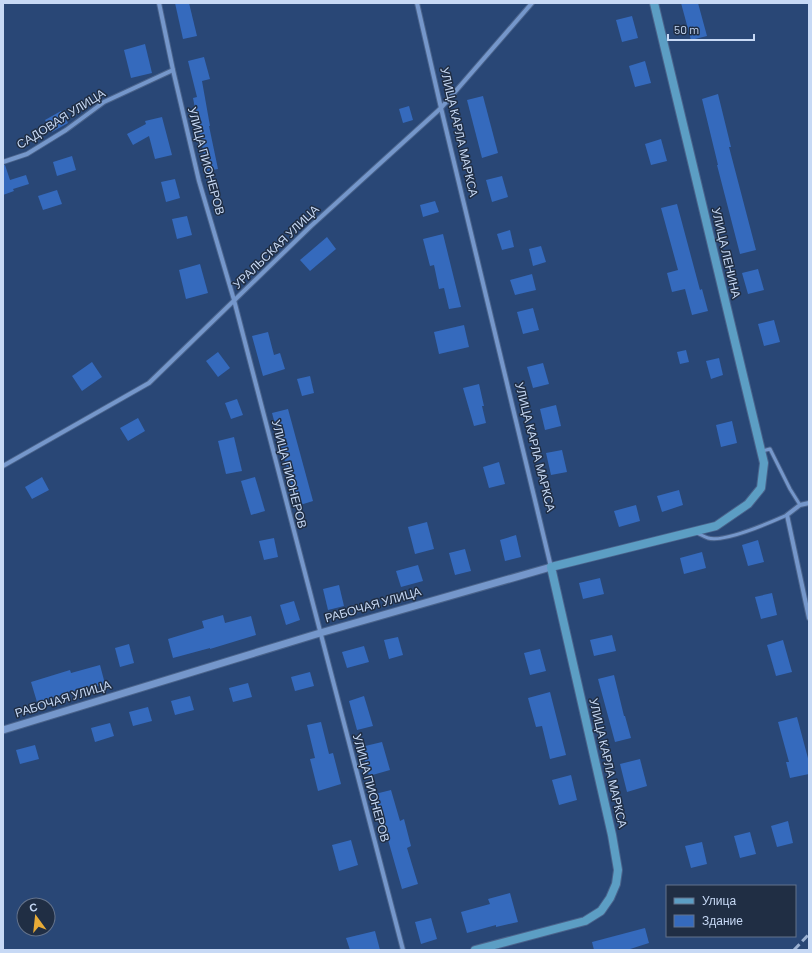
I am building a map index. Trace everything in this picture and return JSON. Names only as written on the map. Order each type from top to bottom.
[{"type":"main road","name":"УЛИЦА ЛЕНИНА","points":[[654,3],[764,463],[761,488],[748,504]]},
{"type":"main road","name":"РАБОЧАЯ УЛИЦА","points":[[551,567],[716,526],[748,504]]},
{"type":"main road","name":"УЛИЦА КАРЛА МАРКСА","points":[[475,950],[585,921],[601,911],[610,898],[616,884],[618,870],[612,835],[551,567]]},
{"type":"street","name":"УЛИЦА ПИОНЕРОВ","points":[[159,3],[172,70],[199,181],[234,300],[403,950]]},
{"type":"street","name":"УЛИЦА КАРЛА МАРКСА","points":[[417,3],[551,567]]},
{"type":"street","name":"УРАЛЬСКАЯ УЛИЦА","points":[[3,466],[149,383],[311,226],[441,108],[532,3]]},
{"type":"street","name":"САДОВАЯ УЛИЦА","points":[[3,162],[27,154],[66,130],[104,102],[172,70]]},
{"type":"street","points":[[809,503],[800,505],[788,515],[809,618]]},
{"type":"street","name":"РАБОЧАЯ УЛИЦА","points":[[3,730],[320,633],[551,567]]},
{"type":"lane","points":[[761,451],[770,449],[790,489],[800,505]]},
{"type":"lane","points":[[694,531],[709,539],[732,537],[788,515]]},
{"type":"building","points":[[175,3],[189,3],[197,36],[183,39]]},
{"type":"building","points":[[681,3],[698,3],[707,36],[691,40]]},
{"type":"building","points":[[632,16],[638,38],[622,42],[616,20]]},
{"type":"building","points":[[145,44],[152,73],[131,78],[124,50]]},
{"type":"building","points":[[204,57],[210,79],[202,81],[218,169],[207,171],[193,98],[197,97],[188,61]]},
{"type":"building","points":[[645,61],[651,83],[635,87],[629,66]]},
{"type":"building","points":[[718,94],[731,147],[729,147],[756,250],[740,254],[702,99]]},
{"type":"building","points":[[483,96],[498,153],[482,158],[467,100]]},
{"type":"building","points":[[409,106],[413,120],[403,123],[399,109]]},
{"type":"building","points":[[61,111],[68,123],[52,132],[45,120]]},
{"type":"building","points":[[162,117],[172,155],[155,159],[149,136],[133,145],[127,134],[146,124],[145,121]]},
{"type":"building","points":[[661,139],[667,161],[651,165],[645,144]]},
{"type":"building","points":[[72,156],[76,170],[57,176],[53,162]]},
{"type":"building","points":[[3,165],[5,165],[10,180],[26,175],[29,184],[13,189],[14,191],[3,195]]},
{"type":"building","points":[[502,176],[508,197],[492,202],[486,180]]},
{"type":"building","points":[[175,179],[180,198],[166,202],[161,182]]},
{"type":"building","points":[[57,190],[62,204],[43,210],[38,196]]},
{"type":"building","points":[[435,201],[439,212],[423,217],[420,205]]},
{"type":"building","points":[[677,204],[700,290],[702,289],[708,311],[692,315],[685,289],[672,292],[667,273],[678,270],[661,208]]},
{"type":"building","points":[[187,216],[192,235],[177,239],[172,219]]},
{"type":"building","points":[[510,230],[514,247],[502,250],[497,234]]},
{"type":"building","points":[[443,234],[461,307],[449,309],[444,288],[439,289],[434,265],[430,266],[423,239]]},
{"type":"building","points":[[327,237],[336,249],[310,271],[300,260]]},
{"type":"building","points":[[541,246],[546,262],[533,266],[529,249]]},
{"type":"building","points":[[200,264],[208,293],[186,299],[179,270]]},
{"type":"building","points":[[758,269],[764,290],[748,294],[742,273]]},
{"type":"building","points":[[532,274],[536,290],[515,295],[510,280]]},
{"type":"building","points":[[533,308],[539,330],[523,334],[517,312]]},
{"type":"building","points":[[774,320],[780,342],[764,346],[758,324]]},
{"type":"building","points":[[464,325],[469,347],[439,354],[434,332]]},
{"type":"building","points":[[268,332],[274,355],[280,353],[285,369],[263,376],[252,336]]},
{"type":"building","points":[[686,350],[689,362],[680,364],[677,352]]},
{"type":"building","points":[[218,352],[230,368],[218,377],[206,361]]},
{"type":"building","points":[[719,358],[723,375],[711,379],[706,361]]},
{"type":"building","points":[[92,362],[102,377],[82,391],[72,376]]},
{"type":"building","points":[[543,363],[549,384],[533,388],[527,367]]},
{"type":"building","points":[[310,376],[314,393],[302,396],[297,379]]},
{"type":"building","points":[[479,384],[486,423],[474,426],[463,388]]},
{"type":"building","points":[[237,399],[243,415],[231,419],[225,403]]},
{"type":"building","points":[[556,405],[561,426],[545,430],[540,409]]},
{"type":"building","points":[[288,409],[313,501],[297,506],[272,413]]},
{"type":"building","points":[[138,418],[145,431],[128,441],[120,428]]},
{"type":"building","points":[[732,421],[737,443],[721,447],[716,425]]},
{"type":"building","points":[[234,437],[242,471],[226,474],[218,441]]},
{"type":"building","points":[[562,450],[567,472],[551,475],[546,453]]},
{"type":"building","points":[[499,462],[505,484],[489,488],[483,467]]},
{"type":"building","points":[[42,477],[49,490],[32,499],[25,487]]},
{"type":"building","points":[[255,477],[265,511],[251,515],[241,481]]},
{"type":"building","points":[[679,490],[683,505],[662,512],[657,496]]},
{"type":"building","points":[[636,505],[640,521],[619,527],[614,511]]},
{"type":"building","points":[[427,522],[434,549],[415,554],[408,527]]},
{"type":"building","points":[[516,535],[521,557],[505,561],[500,540]]},
{"type":"building","points":[[274,538],[278,557],[264,560],[259,541]]},
{"type":"building","points":[[758,540],[764,562],[748,566],[742,545]]},
{"type":"building","points":[[465,549],[471,571],[455,575],[449,553]]},
{"type":"building","points":[[702,552],[706,568],[684,574],[680,558]]},
{"type":"building","points":[[418,565],[423,581],[401,587],[396,571]]},
{"type":"building","points":[[600,578],[604,594],[583,599],[579,583]]},
{"type":"building","points":[[339,585],[344,606],[328,610],[323,589]]},
{"type":"building","points":[[772,593],[777,615],[761,619],[755,597]]},
{"type":"building","points":[[294,601],[300,620],[286,625],[280,605]]},
{"type":"building","points":[[223,615],[225,623],[251,616],[256,635],[210,649],[173,658],[168,639],[204,628],[202,621]]},
{"type":"building","points":[[612,635],[616,651],[594,656],[590,640]]},
{"type":"building","points":[[398,637],[403,655],[389,659],[384,640]]},
{"type":"building","points":[[783,640],[792,672],[776,676],[767,645]]},
{"type":"building","points":[[129,644],[134,663],[120,667],[115,648]]},
{"type":"building","points":[[364,646],[369,662],[347,668],[342,652]]},
{"type":"building","points":[[540,649],[546,671],[530,675],[524,653]]},
{"type":"building","points":[[100,665],[105,684],[91,688],[91,686],[37,702],[31,682],[70,670],[71,673]]},
{"type":"building","points":[[310,672],[314,686],[295,691],[291,677]]},
{"type":"building","points":[[614,675],[631,738],[615,742],[598,679]]},
{"type":"building","points":[[248,683],[252,697],[233,702],[229,688]]},
{"type":"building","points":[[550,692],[566,755],[550,759],[542,726],[536,727],[528,698]]},
{"type":"building","points":[[190,696],[194,710],[175,715],[171,701]]},
{"type":"building","points":[[364,696],[373,726],[357,730],[349,701]]},
{"type":"building","points":[[148,707],[152,721],[133,726],[129,712]]},
{"type":"building","points":[[797,717],[809,762],[809,774],[790,778],[786,762],[789,762],[778,722]]},
{"type":"building","points":[[321,722],[329,754],[333,753],[341,784],[318,791],[310,759],[315,758],[307,725]]},
{"type":"building","points":[[110,723],[114,736],[95,742],[91,728]]},
{"type":"building","points":[[382,742],[390,770],[369,776],[361,747]]},
{"type":"building","points":[[35,745],[39,759],[20,764],[16,750]]},
{"type":"building","points":[[640,759],[647,786],[627,792],[620,764]]},
{"type":"building","points":[[571,775],[577,800],[559,805],[552,780]]},
{"type":"building","points":[[391,790],[400,821],[404,819],[411,846],[407,848],[418,884],[402,889],[375,794]]},
{"type":"building","points":[[788,821],[793,843],[777,847],[771,826]]},
{"type":"building","points":[[750,832],[756,854],[740,858],[734,836]]},
{"type":"building","points":[[351,840],[358,865],[339,871],[332,845]]},
{"type":"building","points":[[702,842],[707,864],[691,868],[685,846]]},
{"type":"building","points":[[510,893],[518,922],[496,927],[496,925],[467,933],[461,912],[490,904],[488,899]]},
{"type":"building","points":[[431,918],[437,939],[421,944],[415,922]]},
{"type":"building","points":[[645,928],[649,943],[627,950],[594,950],[592,942]]},
{"type":"building","points":[[375,931],[380,950],[350,950],[346,938]]},
{"type":"railway","points":[[794,950],[809,934]]}]
